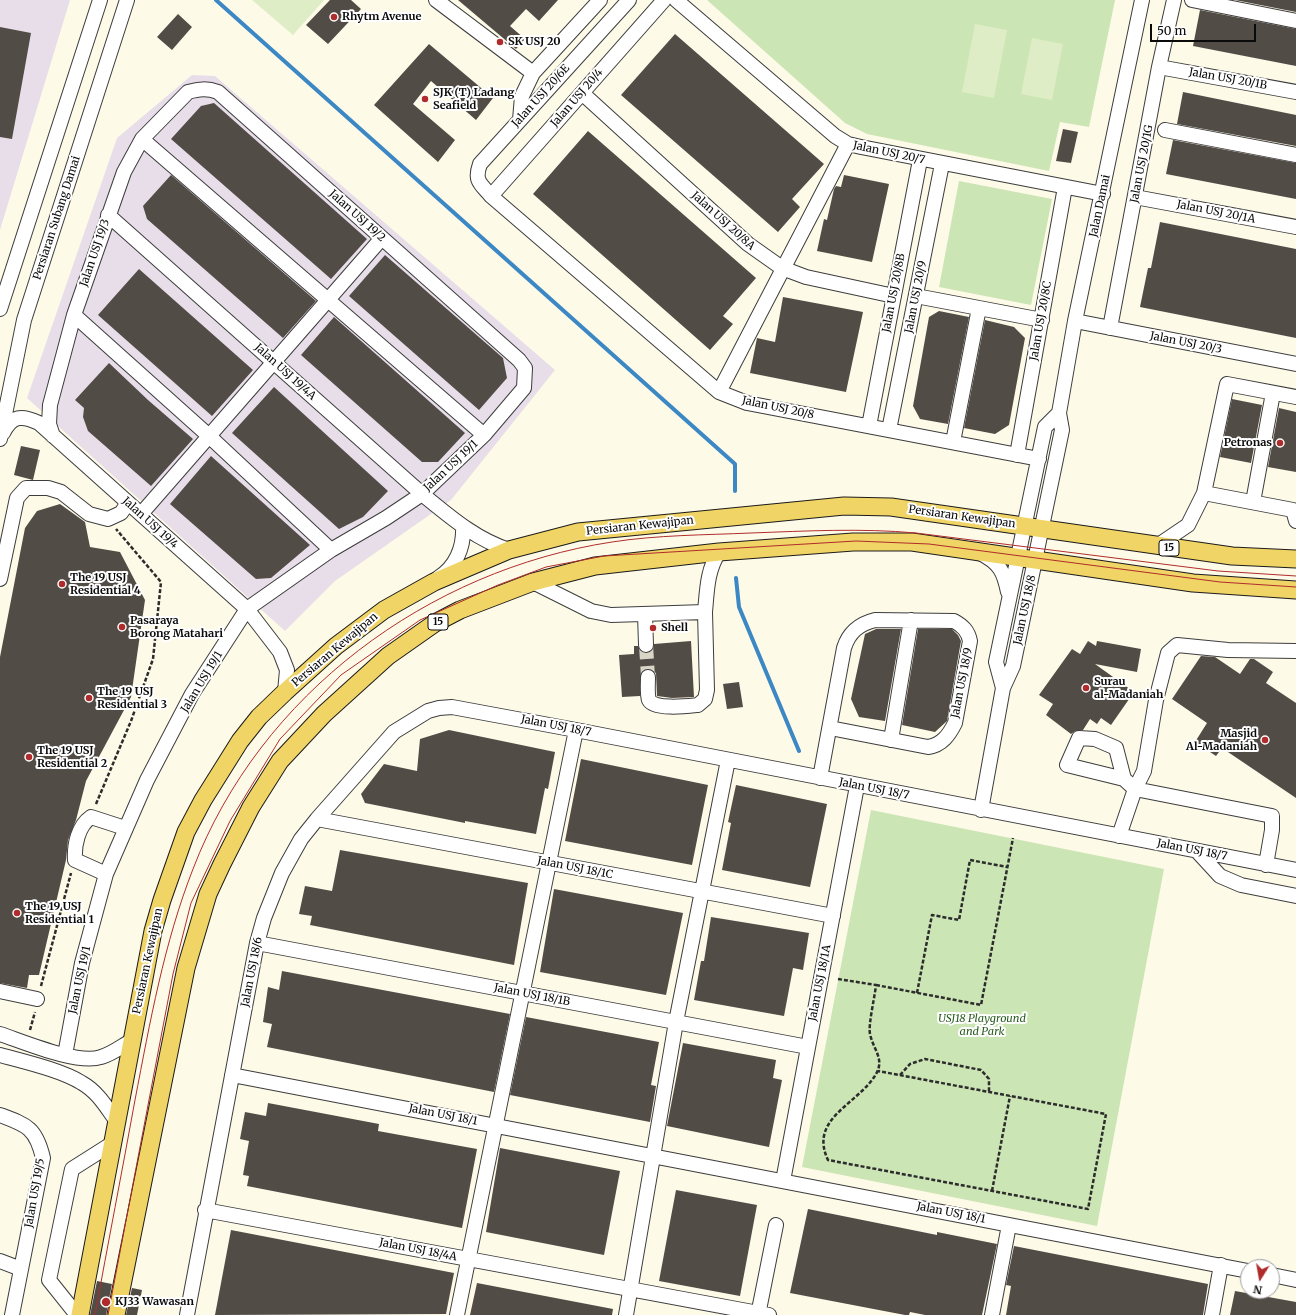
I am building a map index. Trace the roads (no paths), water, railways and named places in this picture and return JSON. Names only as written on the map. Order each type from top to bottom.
[{"type":"main road","name":"Persiaran Kewajipan","points":[[80,1315],[153,931],[162,900],[186,832],[202,800],[240,741],[258,717],[336,646],[384,610],[434,582],[509,550],[578,532],[844,506],[891,508],[1232,556],[1296,559]]},
{"type":"main road","name":"15","points":[[116,1315],[186,968],[208,894],[251,807],[280,761],[324,714],[388,656],[414,637],[460,610],[533,582],[595,566],[719,552],[853,542],[912,542],[1193,583],[1296,590]]},
{"type":"street","points":[[0,309],[100,0]]},
{"type":"street","name":"Persiaran Subang Damai","points":[[0,439],[24,320],[127,0]]},
{"type":"street","points":[[436,0],[533,73]]},
{"type":"street","points":[[520,120],[522,96],[533,73],[600,0]]},
{"type":"street","name":"Jalan USJ 20/6E","points":[[491,196],[477,180],[476,174],[480,164],[629,0]]},
{"type":"street","name":"Jalan USJ 20/4","points":[[491,196],[664,0]]},
{"type":"street","name":"Jalan USJ 20/7","points":[[676,0],[835,136],[848,144],[920,160],[1103,194]]},
{"type":"street","name":"Jalan Damai","points":[[1042,529],[1062,430],[1059,413],[1076,321],[1142,0]]},
{"type":"street","name":"Jalan USJ 20/1G","points":[[1110,328],[1159,67],[1174,0]]},
{"type":"street","points":[[1192,0],[1296,21]]},
{"type":"street","name":"Jalan USJ 20/1B","points":[[1159,67],[1296,92]]},
{"type":"street","name":"Jalan USJ 19/2","points":[[188,92],[208,89],[218,92],[519,360]]},
{"type":"street","name":"Jalan USJ 19/3","points":[[53,436],[49,424],[50,405],[74,315],[124,172],[142,139],[188,92]]},
{"type":"street","name":"Jalan USJ 20/8A","points":[[582,93],[748,244],[782,268],[806,277],[894,296]]},
{"type":"street","points":[[1165,130],[1296,156]]},
{"type":"street","points":[[142,139],[484,435]]},
{"type":"street","points":[[719,392],[782,268],[848,144]]},
{"type":"street","name":"Jalan USJ 20/8B","points":[[869,426],[920,160]]},
{"type":"street","name":"Jalan USJ 20/9","points":[[889,430],[942,164]]},
{"type":"street","name":"Jalan USJ 20/8C","points":[[1017,455],[1066,187]]},
{"type":"street","name":"Jalan USJ 20/8","points":[[491,196],[719,392],[747,403],[1039,459]]},
{"type":"street","name":"Jalan USJ 20/1A","points":[[1135,197],[1296,227]]},
{"type":"street","name":"Jalan USJ 19/4A","points":[[108,215],[422,494],[463,527],[492,544],[509,550]]},
{"type":"street","points":[[140,514],[382,238]]},
{"type":"street","points":[[916,296],[1042,320]]},
{"type":"street","points":[[953,442],[979,308]]},
{"type":"street","points":[[74,315],[209,436],[331,550]]},
{"type":"street","name":"Jalan USJ 20/3","points":[[1076,321],[1296,364]]},
{"type":"street","name":"Jalan USJ 19/1","points":[[65,1055],[82,963],[106,874],[125,828],[192,694],[247,609],[331,550],[386,518],[422,494],[484,435],[524,388],[525,368],[519,360]]},
{"type":"street","points":[[1157,546],[1188,524],[1204,493],[1227,384],[1296,397]]},
{"type":"street","points":[[1253,502],[1273,393]]},
{"type":"street","points":[[1018,557],[1045,427],[1059,413]]},
{"type":"street","name":"Jalan USJ 19/4","points":[[0,439],[8,423],[13,419],[27,418],[39,423],[247,609],[280,652],[287,670],[285,692]]},
{"type":"street","points":[[0,579],[17,498],[26,488],[48,488],[61,492],[89,514],[108,519],[121,513],[128,503]]},
{"type":"street","points":[[1204,493],[1253,502],[1295,513]]},
{"type":"street","points":[[434,582],[449,569],[459,553],[463,536],[463,527]]},
{"type":"street","name":"Jalan USJ 18/8","points":[[981,810],[1003,688],[1013,666],[1042,529]]},
{"type":"street","points":[[648,677],[649,699],[653,704],[660,706],[698,705],[705,699],[705,612],[709,576],[714,560],[719,552]]},
{"type":"street","points":[[979,552],[991,558],[1004,574],[1010,599]]},
{"type":"street","name":"Jalan USJ 18/8","points":[[1003,688],[996,662],[1018,557]]},
{"type":"street","points":[[533,582],[591,611],[611,615],[705,612]]},
{"type":"street","points":[[645,614],[646,645]]},
{"type":"street","name":"Jalan USJ 18/9","points":[[820,778],[847,638],[855,628],[875,620],[954,621],[962,625],[968,632],[970,641],[955,723],[950,733],[939,743],[928,747],[830,728]]},
{"type":"street","points":[[891,740],[911,620]]},
{"type":"street","points":[[1119,836],[1135,789],[1144,771],[1156,700],[1168,653],[1172,648],[1177,645],[1228,650],[1296,651]]},
{"type":"street","name":"Jalan USJ 18/7","points":[[452,707],[1296,870]]},
{"type":"street","name":"Jalan USJ 18/6","points":[[187,1315],[205,1210],[257,943],[264,918],[282,873],[301,839],[394,732],[428,711],[452,707]]},
{"type":"street","points":[[457,1315],[576,730]]},
{"type":"street","points":[[626,1315],[676,1022],[728,760]]},
{"type":"street","points":[[1124,779],[1135,789],[1272,816],[1272,830],[1266,864]]},
{"type":"street","name":"Jalan USJ 18/1A","points":[[782,1181],[857,786]]},
{"type":"street","points":[[106,874],[75,860],[74,850],[84,822],[90,817],[125,828]]},
{"type":"street","name":"Jalan USJ 18/1C","points":[[318,819],[832,916]]},
{"type":"street","points":[[1198,851],[1220,876],[1241,885],[1296,896]]},
{"type":"street","name":"Jalan USJ 18/1B","points":[[257,943],[808,1047]]},
{"type":"street","points":[[0,991],[38,999]]},
{"type":"street","points":[[0,1034],[65,1055],[91,1059],[102,1057],[131,1041]]},
{"type":"street","points":[[0,1055],[70,1077],[83,1083],[102,1100],[117,1122]]},
{"type":"street","name":"Jalan USJ 18/1","points":[[232,1075],[1240,1269]]},
{"type":"street","name":"Jalan USJ 19/5","points":[[0,1115],[25,1124],[39,1140],[43,1158],[12,1315]]},
{"type":"street","points":[[77,1315],[49,1280],[70,1176],[72,1169],[113,1143]]},
{"type":"street","name":"Jalan USJ 18/4A","points":[[205,1210],[762,1314]]},
{"type":"street","points":[[762,1314],[776,1225]]},
{"type":"street","points":[[992,1315],[1009,1225]]},
{"type":"street","points":[[0,1261],[21,1269]]},
{"type":"street","points":[[1212,1315],[1221,1265]]},
{"type":"street","points":[[1280,1277],[1296,1280]]},
{"type":"waterway","points":[[216,0],[735,464],[735,491]]},
{"type":"waterway","points":[[736,578],[739,607],[799,751]]},
{"type":"tunnel","points":[[646,645],[648,677]]},
{"type":"tram line","points":[[95,1315],[152,1012],[174,925],[193,869],[223,806],[261,748],[307,696],[359,650],[416,612],[478,580],[544,557],[612,542],[646,538],[792,531],[895,531],[1218,571],[1296,576]]},
{"type":"tram line","points":[[108,1315],[173,974],[191,903],[230,821],[280,739],[341,675],[420,620],[498,585],[546,567],[604,556],[856,541],[929,544],[1220,582],[1296,587]]},
{"type":"place","name":"Rhytm Avenue","points":[[334,17]]},
{"type":"place","name":"SK USJ 20","points":[[500,42]]},
{"type":"place","name":"SJK (T) Ladang Seafield","points":[[425,99]]},
{"type":"place","name":"Petronas","points":[[1280,443]]},
{"type":"place","name":"The 19 USJ Residential 4","points":[[62,584]]},
{"type":"place","name":"Pasaraya Borong Matahari","points":[[122,627]]},
{"type":"place","name":"Shell","points":[[653,628]]},
{"type":"place","name":"Surau al-Madaniah","points":[[1086,688]]},
{"type":"place","name":"The 19 USJ Residential 3","points":[[89,698]]},
{"type":"place","name":"Masjid Al-Madaniah","points":[[1265,740]]},
{"type":"place","name":"The 19 USJ Residential 2","points":[[29,757]]},
{"type":"place","name":"The 19 USJ Residential 1","points":[[17,913]]},
{"type":"place","name":"KJ33 Wawasan","points":[[106,1302]]},
{"type":"park label","name":"USJ18 Playground and Park","points":[[982,1025]]}]
